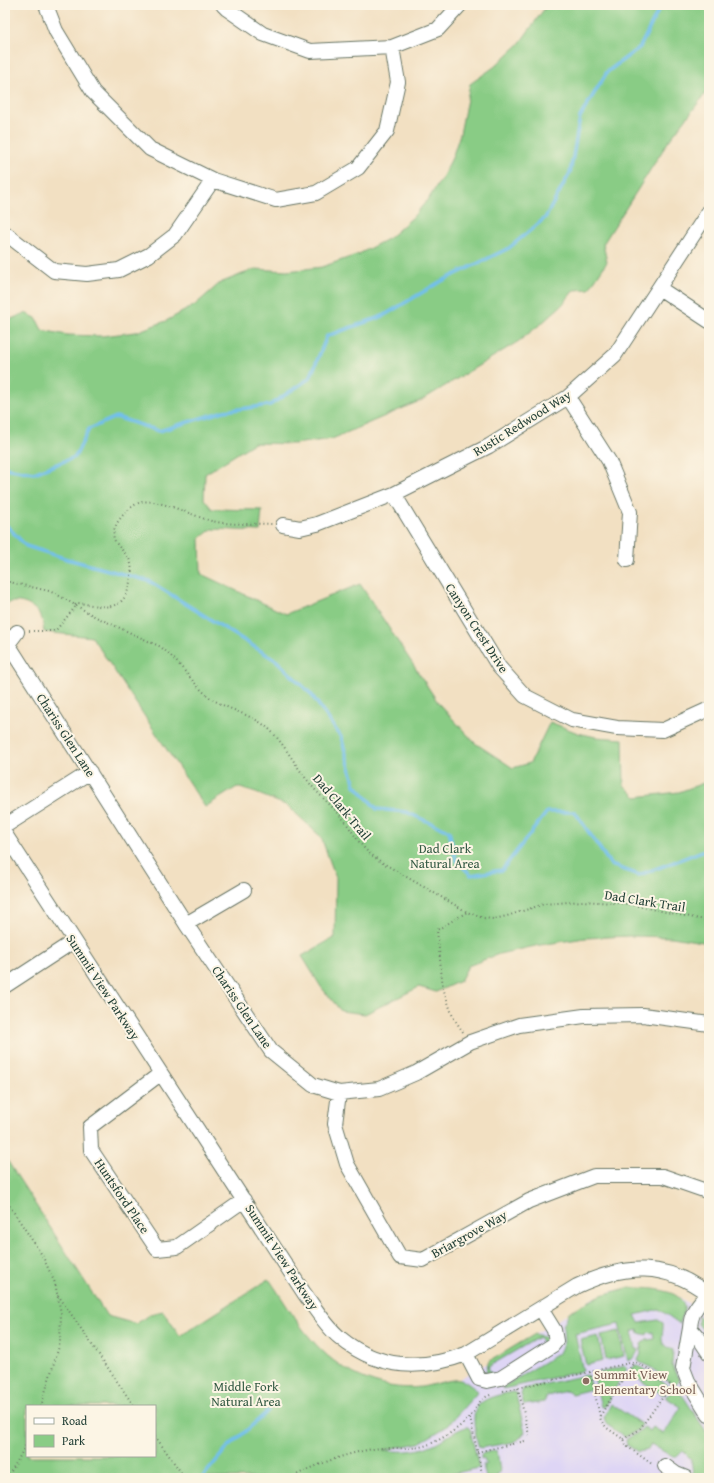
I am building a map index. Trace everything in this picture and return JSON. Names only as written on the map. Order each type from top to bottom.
[{"type":"street","points":[[46,5],[56,31],[93,92],[150,149],[213,180],[276,200],[316,193],[358,168],[386,131],[398,82],[392,48]]},
{"type":"street","points":[[223,5],[263,34],[310,51],[392,48],[438,29],[460,5]]},
{"type":"street","points":[[5,233],[54,271],[87,274],[119,270],[149,255],[175,235],[213,180]]},
{"type":"street","name":"Rustic Redwood Way","points":[[283,525],[300,528],[318,524],[394,494],[489,446],[568,397],[615,355],[709,211]]},
{"type":"street","points":[[659,288],[709,321]]},
{"type":"street","points":[[568,397],[609,461],[630,512],[627,560]]},
{"type":"street","name":"Canyon Crest Drive","points":[[394,494],[499,667],[525,696],[572,720],[617,728],[663,730],[709,709]]},
{"type":"street","name":"Chariss Glen Lane","points":[[17,632],[8,644],[186,924],[271,1051],[314,1085],[339,1092],[379,1089],[416,1073],[470,1042],[519,1025],[584,1016],[643,1015],[709,1024]]},
{"type":"street","points":[[5,826],[90,772]]},
{"type":"street","name":"Summit View Parkway","points":[[5,834],[300,1287],[325,1322],[338,1336],[354,1348],[370,1357],[403,1365],[436,1363],[466,1354],[577,1286],[611,1272],[631,1269],[650,1269],[667,1273],[700,1288],[708,1295]]},
{"type":"street","points":[[186,924],[244,890]]},
{"type":"street","points":[[5,986],[74,941]]},
{"type":"street","name":"Huntsford Place","points":[[160,1074],[90,1127],[91,1150],[157,1249],[177,1247],[244,1200]]},
{"type":"street","name":"Briargrove Way","points":[[339,1092],[335,1124],[347,1164],[400,1256],[423,1260],[529,1201],[594,1176],[663,1176],[709,1192]]},
{"type":"street","points":[[708,1295],[693,1310],[683,1368],[688,1381],[709,1415]]},
{"type":"street","points":[[466,1354],[479,1379],[488,1381],[501,1378],[553,1345],[556,1341],[554,1330],[541,1308]]},
{"type":"street","points":[[690,1328],[709,1353]]},
{"type":"path","points":[[17,632],[56,630],[78,602],[113,606],[120,603],[124,599],[129,586],[131,562],[116,542],[114,534],[118,522],[123,514],[129,508],[141,502],[155,502],[220,523],[283,525]]},
{"type":"path","name":"Dad Clark Trail","points":[[5,581],[49,591],[103,621],[159,646],[168,652],[209,697],[257,721],[270,730],[283,745],[308,782],[343,819],[369,853],[381,862],[467,912],[483,918],[494,919],[544,904],[583,901],[628,904],[709,921]]},
{"type":"path","points":[[467,912],[437,930],[443,988],[453,1017],[470,1042]]},
{"type":"path","points":[[5,1199],[42,1254],[55,1283],[61,1313],[60,1343],[41,1405]]},
{"type":"path","points":[[57,1293],[133,1405]]},
{"type":"path","points":[[600,1416],[634,1362]]},
{"type":"path","points":[[502,1392],[634,1362],[649,1369],[675,1387]]},
{"type":"path","points":[[590,1372],[600,1416],[604,1425],[623,1439],[624,1445],[652,1463],[670,1472]]},
{"type":"path","points":[[623,1439],[639,1430],[663,1397],[678,1386]]},
{"type":"path","points":[[518,1388],[529,1435]]},
{"type":"path","points":[[290,1478],[330,1460],[352,1454],[389,1447],[418,1447],[428,1445],[454,1430],[470,1418],[476,1406],[486,1396],[495,1393]]},
{"type":"path","points":[[470,1418],[483,1478]]},
{"type":"path","points":[[156,1437],[185,1478]]},
{"type":"path","points":[[477,1452],[525,1441]]},
{"type":"path","points":[[7,1478],[20,1458],[26,1444]]},
{"type":"shaded area","name":"Summit View Elementary School","points":[[627,1288],[653,1289],[672,1294],[709,1317],[709,1478],[336,1478],[381,1451],[419,1443],[468,1383],[459,1379],[488,1363],[593,1298],[612,1291]]},
{"type":"green space","name":"Dad Clark Natural Area","points":[[547,5],[709,5],[709,89],[668,142],[603,244],[607,262],[589,289],[574,290],[563,304],[519,341],[422,400],[332,439],[294,444],[254,443],[205,474],[204,499],[212,509],[262,510],[260,531],[212,529],[200,538],[201,574],[286,614],[360,584],[439,704],[475,743],[513,768],[530,763],[550,722],[578,733],[596,737],[623,739],[624,785],[636,797],[679,792],[709,781],[709,943],[672,937],[629,936],[585,938],[540,945],[499,954],[468,966],[460,981],[436,992],[419,987],[365,1014],[341,1011],[321,987],[302,956],[335,937],[336,878],[321,837],[288,806],[237,787],[205,807],[92,637],[44,632],[42,619],[36,610],[21,602],[10,602],[5,604],[5,317],[9,320],[25,313],[36,318],[42,330],[67,335],[102,336],[136,332],[166,321],[195,305],[220,283],[255,269],[287,271],[322,267],[359,254],[389,238],[413,217],[429,198],[442,178],[452,158],[460,134],[470,84],[494,67],[519,44]]},
{"type":"green space","name":"Middle Fork Natural Area","points":[[5,1157],[107,1316],[136,1324],[150,1314],[163,1311],[180,1336],[269,1279],[294,1317],[311,1339],[334,1361],[360,1377],[390,1386],[405,1388],[421,1387],[447,1381],[460,1380],[478,1391],[446,1427],[419,1443],[383,1450],[407,1451],[424,1448],[468,1427],[470,1429],[479,1468],[442,1476],[442,1478],[5,1478],[5,1340],[7,1325],[5,1272]]},
{"type":"green space","points":[[627,1288],[660,1290],[676,1295],[681,1300],[684,1308],[680,1324],[659,1309],[635,1315],[639,1323],[658,1320],[663,1323],[662,1339],[664,1345],[673,1350],[672,1365],[679,1380],[677,1383],[672,1384],[652,1368],[639,1362],[638,1360],[641,1354],[641,1344],[648,1338],[648,1340],[654,1339],[653,1332],[647,1333],[647,1335],[639,1333],[638,1329],[632,1331],[636,1349],[638,1349],[638,1351],[634,1358],[628,1361],[619,1324],[575,1334],[583,1371],[503,1389],[503,1387],[559,1353],[564,1342],[563,1326],[569,1312],[601,1295]]},
{"type":"green space","points":[[698,1316],[700,1318],[709,1317],[709,1335],[707,1335],[698,1324]]},
{"type":"green space","points":[[619,1331],[624,1356],[606,1360],[601,1335]]},
{"type":"green space","points":[[535,1334],[545,1337],[547,1342],[543,1343],[539,1337],[488,1367],[493,1376],[488,1376],[486,1371],[490,1361]]},
{"type":"green space","points":[[598,1336],[603,1361],[586,1365],[580,1340]]},
{"type":"green space","points":[[635,1365],[657,1377],[669,1387],[668,1390],[663,1395],[629,1373]]},
{"type":"green space","points":[[625,1366],[627,1368],[625,1372],[604,1407],[601,1407],[594,1377],[595,1374]]},
{"type":"green space","points":[[586,1375],[589,1377],[592,1389],[572,1394],[566,1391],[547,1396],[544,1402],[524,1405],[521,1394],[523,1389]]},
{"type":"green space","points":[[674,1390],[683,1396],[709,1436],[709,1478],[701,1478],[693,1475],[691,1459],[683,1451],[677,1457],[673,1457],[651,1444],[647,1450],[638,1452],[627,1445],[626,1439],[636,1434],[644,1427],[650,1431],[653,1427],[664,1434],[681,1407],[665,1397]]},
{"type":"green space","points":[[512,1392],[516,1393],[525,1432],[514,1442],[480,1448],[475,1432],[474,1422],[477,1407],[489,1398]]},
{"type":"green space","points":[[611,1404],[641,1424],[638,1430],[625,1437],[606,1424],[604,1417]]},
{"type":"green space","points":[[497,1450],[500,1471],[496,1477],[500,1478],[486,1478],[483,1465],[486,1464],[484,1458],[481,1459],[481,1455]]},
{"type":"waterway","points":[[5,468],[34,473],[75,457],[89,429],[116,417],[159,431],[224,411],[270,405],[310,378],[327,336],[383,316],[438,283],[509,248],[545,218],[570,173],[580,117],[607,72],[640,47],[661,5]]},
{"type":"waterway","points":[[5,524],[26,546],[67,559],[149,581],[277,661],[311,694],[341,737],[355,785],[377,809],[406,812],[449,831],[456,860],[471,875],[502,870],[547,812],[575,812],[611,865],[639,875],[702,851],[709,851]]},
{"type":"waterway","points":[[202,1478],[226,1449],[268,1411]]},
{"type":"place","name":"Summit View Elementary School","points":[[586,1381]]}]
